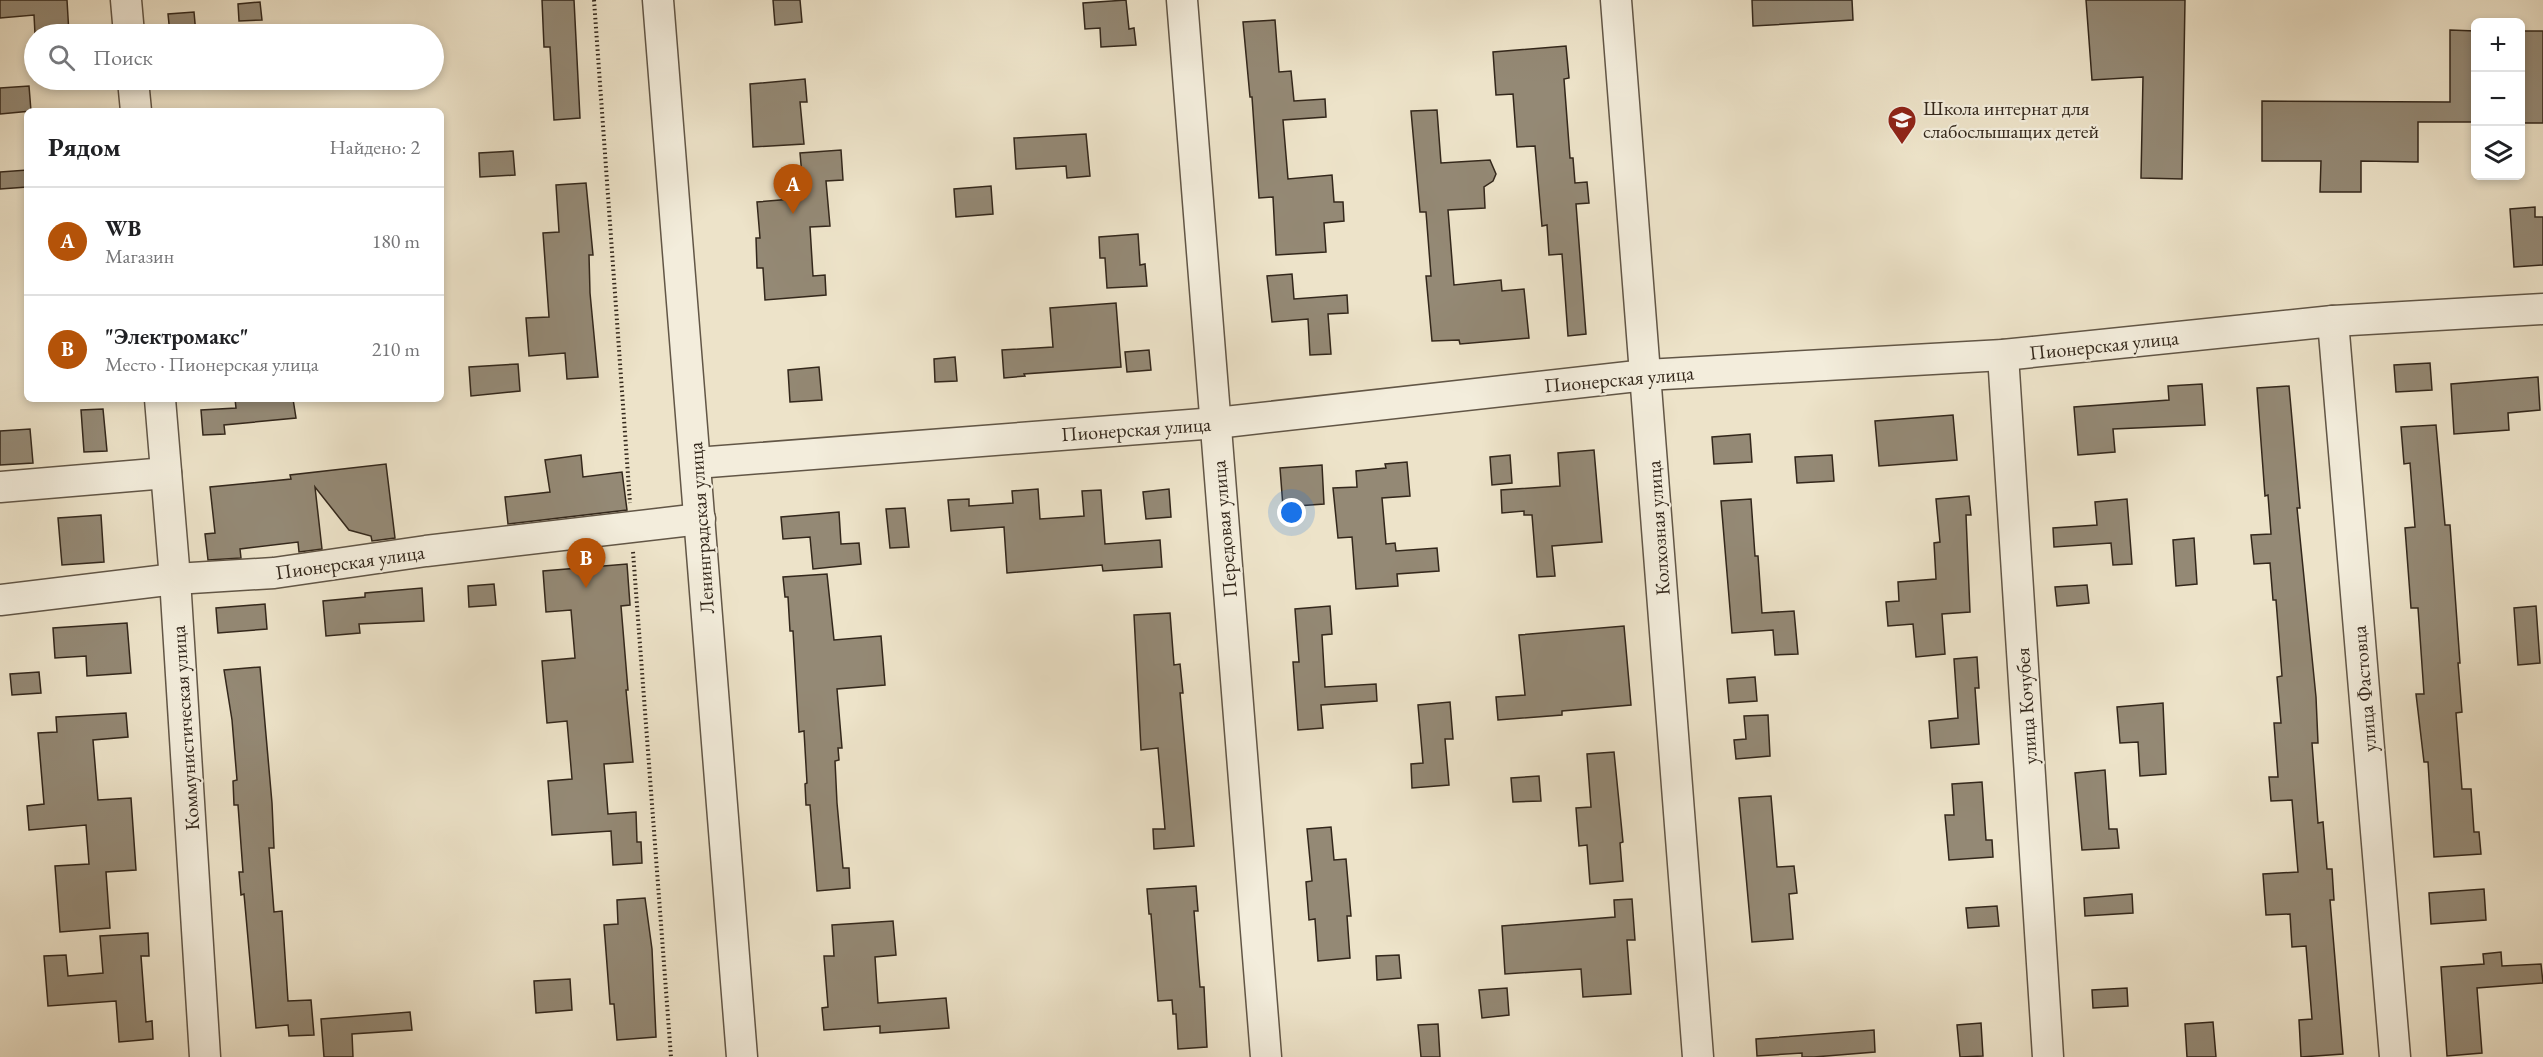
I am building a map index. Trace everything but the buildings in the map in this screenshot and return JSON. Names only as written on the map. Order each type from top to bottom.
[{"type":"street","points":[[126,0],[128,24]]},
{"type":"street","name":"Ленинградская улица","points":[[658,0],[742,1057]]},
{"type":"street","name":"Передовая улица","points":[[1182,0],[1266,1057]]},
{"type":"street","name":"Колхозная улица","points":[[1616,0],[1698,1057]]},
{"type":"street","points":[[134,90],[136,108]]},
{"type":"street","name":"Пионерская улица","points":[[696,463],[1216,423],[1646,375],[2004,355],[2333,321],[2543,309]]},
{"type":"street","name":"улица Фастовца","points":[[2333,321],[2395,1057]]},
{"type":"street","name":"улица Кочубея","points":[[2004,355],[2048,1057]]},
{"type":"street","name":"Коммунистическая улица","points":[[160,402],[175,579],[205,1057]]},
{"type":"street","points":[[0,487],[166,473]]},
{"type":"street","name":"Пионерская улица","points":[[0,600],[175,579],[274,573],[426,551],[700,519]]},
{"type":"place","name":"Школа интернат для слабослышащих детей","points":[[1902,146]]},
{"type":"place","name":"WB","points":[[793,214]]},
{"type":"place","name":"\"Электромакс\"","points":[[586,588]]}]
